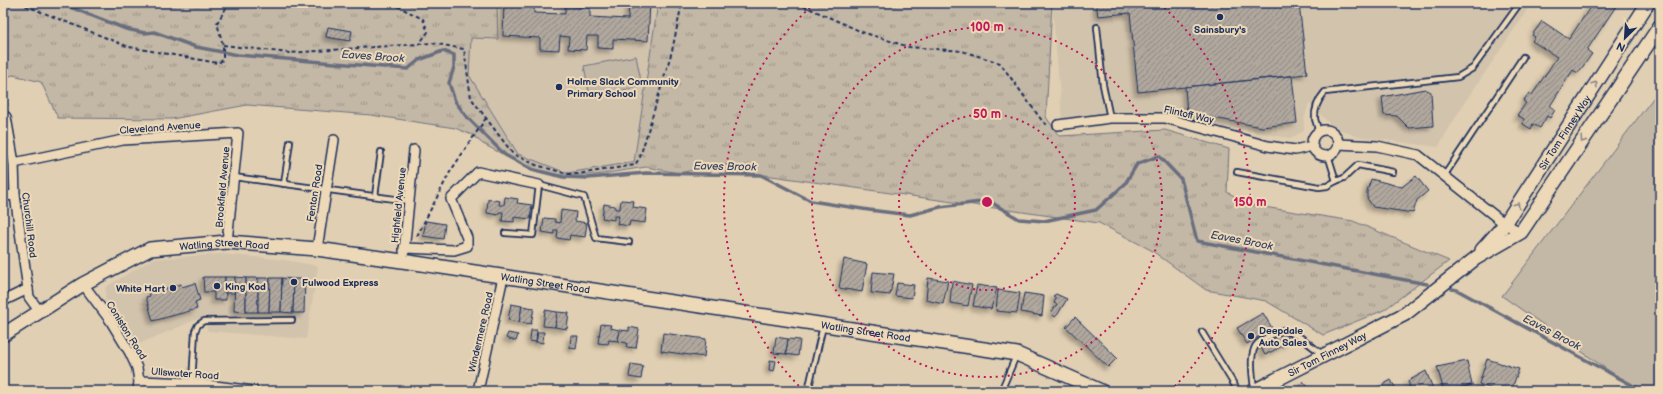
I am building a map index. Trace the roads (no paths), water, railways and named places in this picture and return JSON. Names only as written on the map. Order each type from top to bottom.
[{"type":"main road","name":"Sir Tom Finney Way","points":[[1476,258],[1505,224],[1648,3]]},
{"type":"main road","name":"Sir Tom Finney Way","points":[[1254,391],[1405,314],[1476,258],[1521,232],[1660,26]]},
{"type":"main road","name":"Watling Street Road","points":[[3,335],[83,284],[150,249],[227,242],[316,249],[402,261],[503,278],[823,324],[1017,354],[1101,391]]},
{"type":"street","name":"Churchill Road","points":[[5,116],[14,163],[15,195],[29,297],[40,312]]},
{"type":"street","name":"Flintoff Way","points":[[1058,125],[1110,118],[1165,118],[1268,146],[1295,150],[1312,146]]},
{"type":"street","points":[[1324,130],[1333,132],[1338,144],[1336,150],[1328,155],[1319,154],[1312,146],[1312,140],[1318,132],[1324,130]]},
{"type":"street","name":"Cleveland Avenue","points":[[14,163],[123,140],[238,133]]},
{"type":"street","name":"Brookfield Avenue","points":[[227,242],[238,133]]},
{"type":"street","name":"Fenton Road","points":[[316,249],[334,140]]},
{"type":"street","points":[[1338,144],[1377,146],[1418,155],[1505,224],[1521,232]]},
{"type":"street","name":"Highfield Avenue","points":[[402,261],[414,150]]},
{"type":"street","points":[[404,248],[454,250],[467,246],[467,238],[451,199],[478,172],[539,185]]},
{"type":"street","points":[[3,196],[15,195]]},
{"type":"street","name":"Windermere Road","points":[[478,391],[503,278]]},
{"type":"street","name":"Coniston Road","points":[[83,284],[110,320],[130,353],[137,368],[139,381],[138,391]]},
{"type":"street","points":[[3,302],[28,289]]},
{"type":"street","name":"Ullswater Road","points":[[139,381],[192,383],[254,391]]},
{"type":"lane","points":[[1318,132],[1315,110],[1318,100],[1325,92],[1458,77],[1473,68],[1520,3]]},
{"type":"lane","points":[[1097,27],[1103,85],[1110,118]]},
{"type":"lane","points":[[1444,176],[1523,57]]},
{"type":"lane","points":[[284,184],[290,142]]},
{"type":"lane","points":[[375,196],[381,152]]},
{"type":"lane","points":[[1328,155],[1336,181]]},
{"type":"lane","points":[[1237,172],[1320,187],[1327,186],[1344,178],[1358,166],[1393,172]]},
{"type":"lane","points":[[234,177],[409,201]]},
{"type":"lane","points":[[505,232],[533,235],[539,185],[584,197],[596,238],[629,242]]},
{"type":"lane","points":[[192,383],[195,331],[198,325],[204,321],[292,320]]},
{"type":"lane","points":[[808,391],[823,324]]},
{"type":"lane","points":[[1254,391],[1252,362],[1257,343],[1283,330],[1300,336],[1323,355]]},
{"type":"lane","points":[[1202,332],[1238,391]]},
{"type":"lane","points":[[1002,391],[1017,354]]},
{"type":"waterway","name":"Eaves Brook","points":[[60,3],[126,29],[145,33],[154,32],[196,47],[238,55],[408,69],[419,60],[443,51],[454,55],[454,67],[449,83],[455,101],[466,116],[505,155],[531,169],[563,177],[588,178],[646,173],[761,175],[811,201],[910,215],[940,207],[989,201],[1019,219],[1044,221],[1096,210],[1125,184],[1137,164],[1159,156],[1181,179],[1197,241],[1427,284]]},
{"type":"waterway","name":"Eaves Brook","points":[[1452,289],[1457,290],[1643,391]]},
{"type":"place","name":"Sainsbury's","points":[[1220,17]]},
{"type":"place","name":"Holme Slack Community Primary School","points":[[559,87]]},
{"type":"place","name":"Fulwood Express","points":[[294,282]]},
{"type":"place","name":"King Kod","points":[[217,286]]},
{"type":"place","name":"White Hart","points":[[173,288]]},
{"type":"place","name":"Deepdale Auto Sales","points":[[1251,336]]}]
